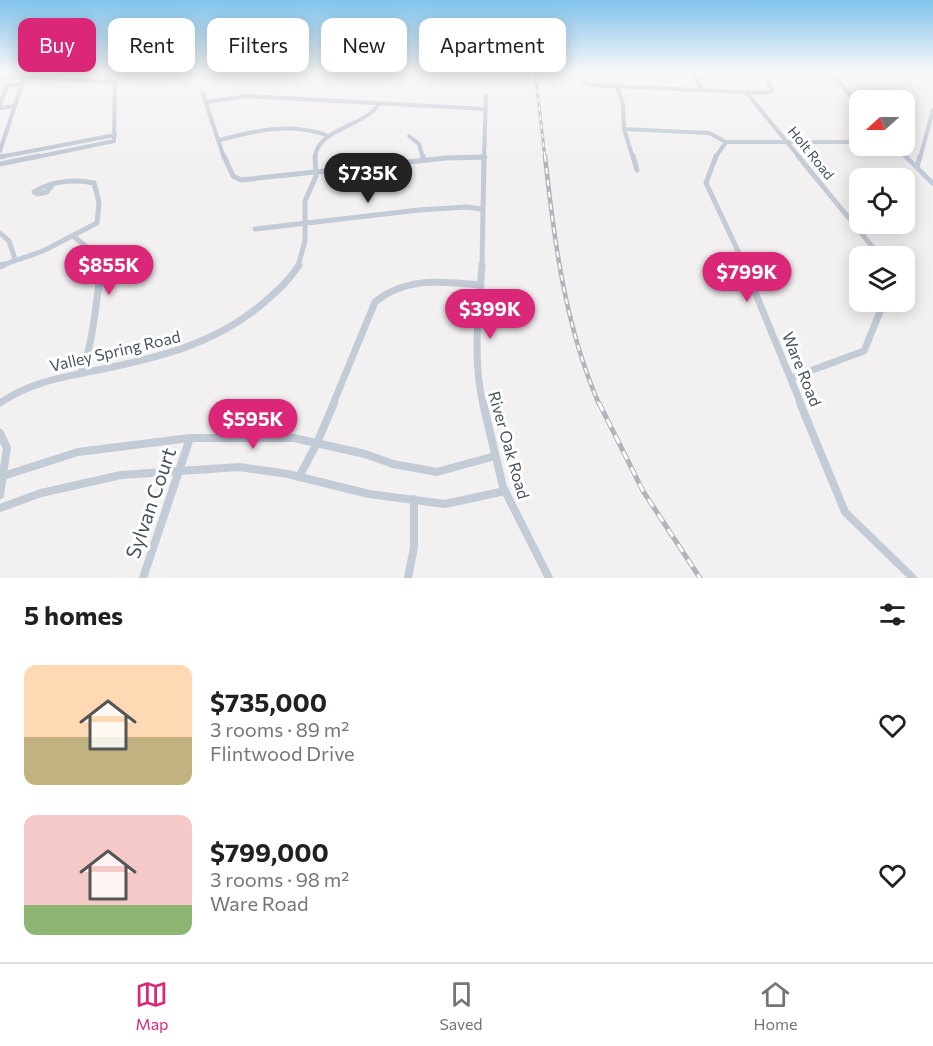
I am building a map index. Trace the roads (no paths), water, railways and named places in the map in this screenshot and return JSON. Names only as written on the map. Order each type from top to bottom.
[{"type":"street","points":[[0,149],[18,98]]},
{"type":"street","points":[[0,164],[114,141],[116,98]]},
{"type":"street","points":[[205,98],[228,168],[233,176],[241,180],[424,160],[484,157]]},
{"type":"street","points":[[206,102],[234,98]]},
{"type":"street","points":[[280,98],[486,109]]},
{"type":"street","name":"River Oak Road","points":[[486,98],[478,387],[505,491],[549,578]]},
{"type":"street","points":[[621,98],[624,129],[637,170]]},
{"type":"street","name":"Holt Road","points":[[751,98],[872,246]]},
{"type":"street","points":[[220,140],[281,128],[301,128],[328,136],[373,115],[379,104]]},
{"type":"street","points":[[0,106],[15,106]]},
{"type":"street","points":[[917,167],[933,110]]},
{"type":"street","points":[[624,129],[709,133],[726,142],[849,142]]},
{"type":"street","points":[[0,157],[115,135]]},
{"type":"street","name":"Valley Spring Road","points":[[0,403],[32,385],[183,351],[239,324],[255,312],[291,277],[302,256],[307,223],[306,196],[316,173],[315,151],[328,136]]},
{"type":"street","points":[[409,136],[419,144],[424,160]]},
{"type":"street","name":"Ware Road","points":[[726,142],[713,160],[706,183],[737,247],[845,512],[913,578]]},
{"type":"street","points":[[905,156],[933,184]]},
{"type":"street","points":[[0,266],[43,251],[93,225],[98,219],[96,184],[87,181],[52,185]]},
{"type":"street","points":[[255,229],[420,210],[466,207],[482,209]]},
{"type":"street","points":[[0,234],[9,241],[15,259]]},
{"type":"street","points":[[74,236],[103,260],[95,301],[95,323],[90,352],[81,373]]},
{"type":"street","points":[[299,477],[317,443],[369,312],[385,291],[397,285],[412,282],[480,285]]},
{"type":"street","points":[[791,378],[864,351],[880,312]]},
{"type":"street","points":[[0,433],[7,448],[0,495]]},
{"type":"street","points":[[3,476],[78,452],[190,438],[294,438],[365,454],[393,464],[437,472],[495,456]]},
{"type":"street","name":"Sylvan Court","points":[[143,578],[190,438]]},
{"type":"street","points":[[0,508],[41,493],[121,475],[238,468],[299,477],[369,494],[445,504],[505,491]]},
{"type":"street","points":[[408,578],[414,548],[414,499]]},
{"type":"railway","points":[[538,98],[545,158]]},
{"type":"railway","points":[[545,156],[552,219],[569,313],[577,344],[599,404]]},
{"type":"railway","points":[[599,403],[643,491],[700,578]]}]
